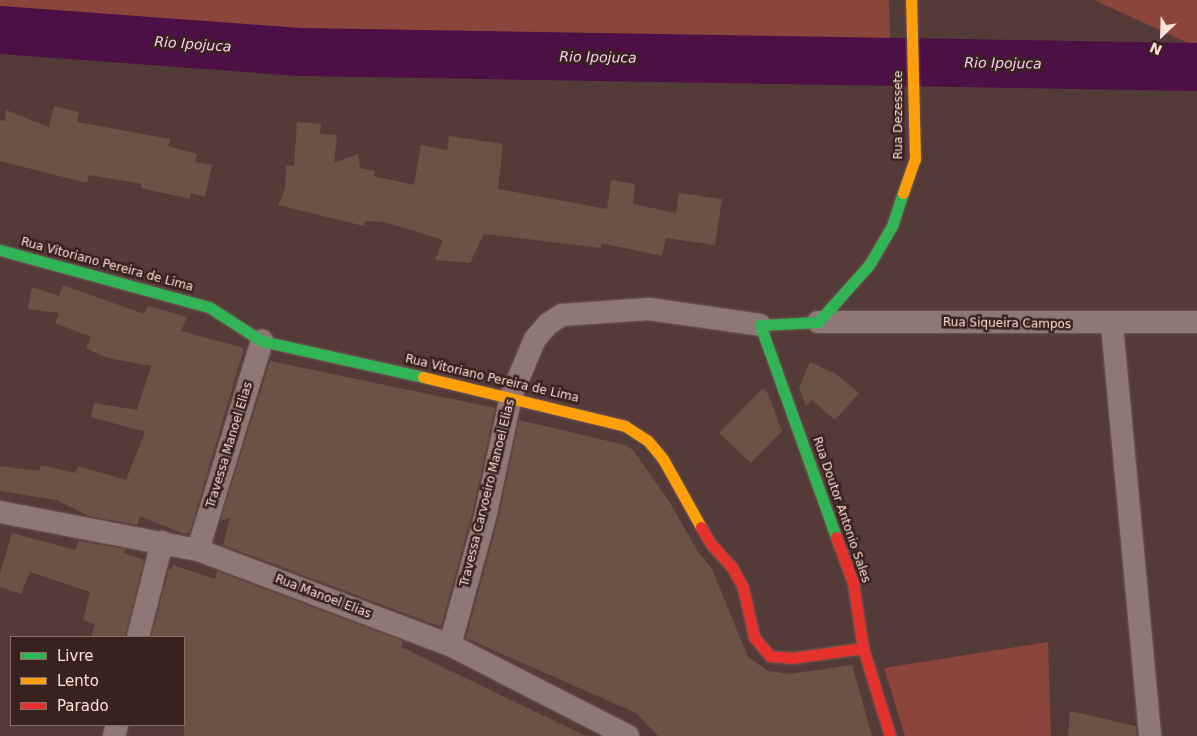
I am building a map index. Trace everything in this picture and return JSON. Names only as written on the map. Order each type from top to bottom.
[{"type":"street","name":"Rua Dezessete","points":[[818,322],[874,257],[892,226],[915,159],[911,0]]},
{"type":"street","name":"Rua Vitoriano Pereira de Lima","points":[[0,250],[122,281],[208,307],[262,341],[511,396],[625,426],[648,441],[663,460],[711,544],[732,567],[743,588],[754,637],[761,649],[770,656],[791,658],[863,648]]},
{"type":"street","name":"Travessa Carvoeiro Manoel Elias","points":[[450,645],[486,513],[511,396],[535,339],[548,324],[562,315],[649,310],[760,325]]},
{"type":"street","name":"Rua Siqueira Campos","points":[[818,322],[1112,324],[1197,322]]},
{"type":"street","points":[[760,325],[818,322]]},
{"type":"street","points":[[1112,324],[1150,736]]},
{"type":"street","name":"Rua Doutor Antonio Sales","points":[[760,325],[853,583],[863,648],[890,736]]},
{"type":"street","name":"Travessa Manoel Elias","points":[[198,550],[262,341]]},
{"type":"street","name":"Rua Manoel Elias","points":[[0,512],[198,550],[450,645],[628,736]]},
{"type":"street","points":[[138,636],[162,542]]},
{"type":"shaded area","points":[[0,0],[889,0],[890,39],[876,61],[561,57],[0,15]]},
{"type":"shaded area","points":[[1094,0],[1197,0],[1197,47]]},
{"type":"shaded area","points":[[1048,642],[1051,736],[905,736],[884,668]]},
{"type":"building","points":[[54,106],[79,112],[77,122],[170,139],[168,146],[197,154],[195,162],[212,165],[205,197],[191,193],[190,199],[141,188],[142,184],[89,175],[87,183],[0,161],[0,120],[5,121],[6,110],[49,127]]},
{"type":"building","points":[[297,122],[321,124],[320,134],[337,135],[334,163],[358,154],[360,168],[375,171],[374,176],[414,185],[421,145],[447,150],[449,136],[503,144],[498,189],[607,209],[611,180],[635,184],[633,204],[676,213],[679,193],[722,199],[715,245],[666,238],[662,256],[601,243],[601,248],[484,234],[470,263],[435,260],[443,240],[385,222],[365,221],[364,226],[278,205],[285,189],[286,165],[294,166]]},
{"type":"building","points":[[63,285],[144,314],[148,306],[187,317],[181,331],[244,348],[190,532],[184,534],[140,516],[137,525],[89,516],[56,500],[0,491],[0,466],[39,471],[41,465],[76,473],[78,466],[126,480],[145,432],[91,417],[94,403],[137,410],[151,366],[108,358],[86,348],[91,337],[55,323],[59,313],[28,309],[32,287],[59,296]]},
{"type":"building","points":[[270,361],[495,408],[473,510],[441,627],[223,545],[230,518],[220,521]]},
{"type":"building","points":[[810,362],[836,374],[859,393],[835,420],[812,400],[806,406],[799,388]]},
{"type":"building","points":[[763,388],[768,394],[782,431],[751,463],[719,433]]},
{"type":"building","points":[[519,420],[625,445],[633,450],[669,501],[698,552],[712,569],[748,657],[768,671],[790,674],[852,665],[872,736],[658,736],[636,713],[466,638],[499,516]]},
{"type":"building","points":[[12,533],[75,550],[79,541],[126,549],[124,553],[144,560],[125,636],[91,636],[95,624],[83,620],[90,592],[30,572],[21,594],[0,587],[0,573]]},
{"type":"building","points":[[173,565],[215,579],[217,571],[403,641],[401,647],[586,736],[184,736],[185,636],[151,636],[169,569],[171,570]]},
{"type":"building","points":[[1070,711],[1136,726],[1137,736],[1068,736]]},
{"type":"waterway","name":"Rio Ipojuca","points":[[0,30],[302,52],[1197,67]]},
{"type":"traffic: fast","points":[[836,537],[760,325],[818,322],[869,265],[892,226],[903,193]]},
{"type":"traffic: fast","points":[[0,250],[209,307],[262,341],[423,377]]},
{"type":"traffic: slow","points":[[903,193],[915,159],[911,0]]},
{"type":"traffic: slow","points":[[423,377],[625,426],[648,441],[663,459],[701,527]]},
{"type":"traffic: jam","points":[[701,527],[711,544],[732,567],[743,588],[754,637],[770,656],[791,658],[863,648]]},
{"type":"traffic: jam","points":[[836,537],[853,583],[863,648],[890,736]]}]
